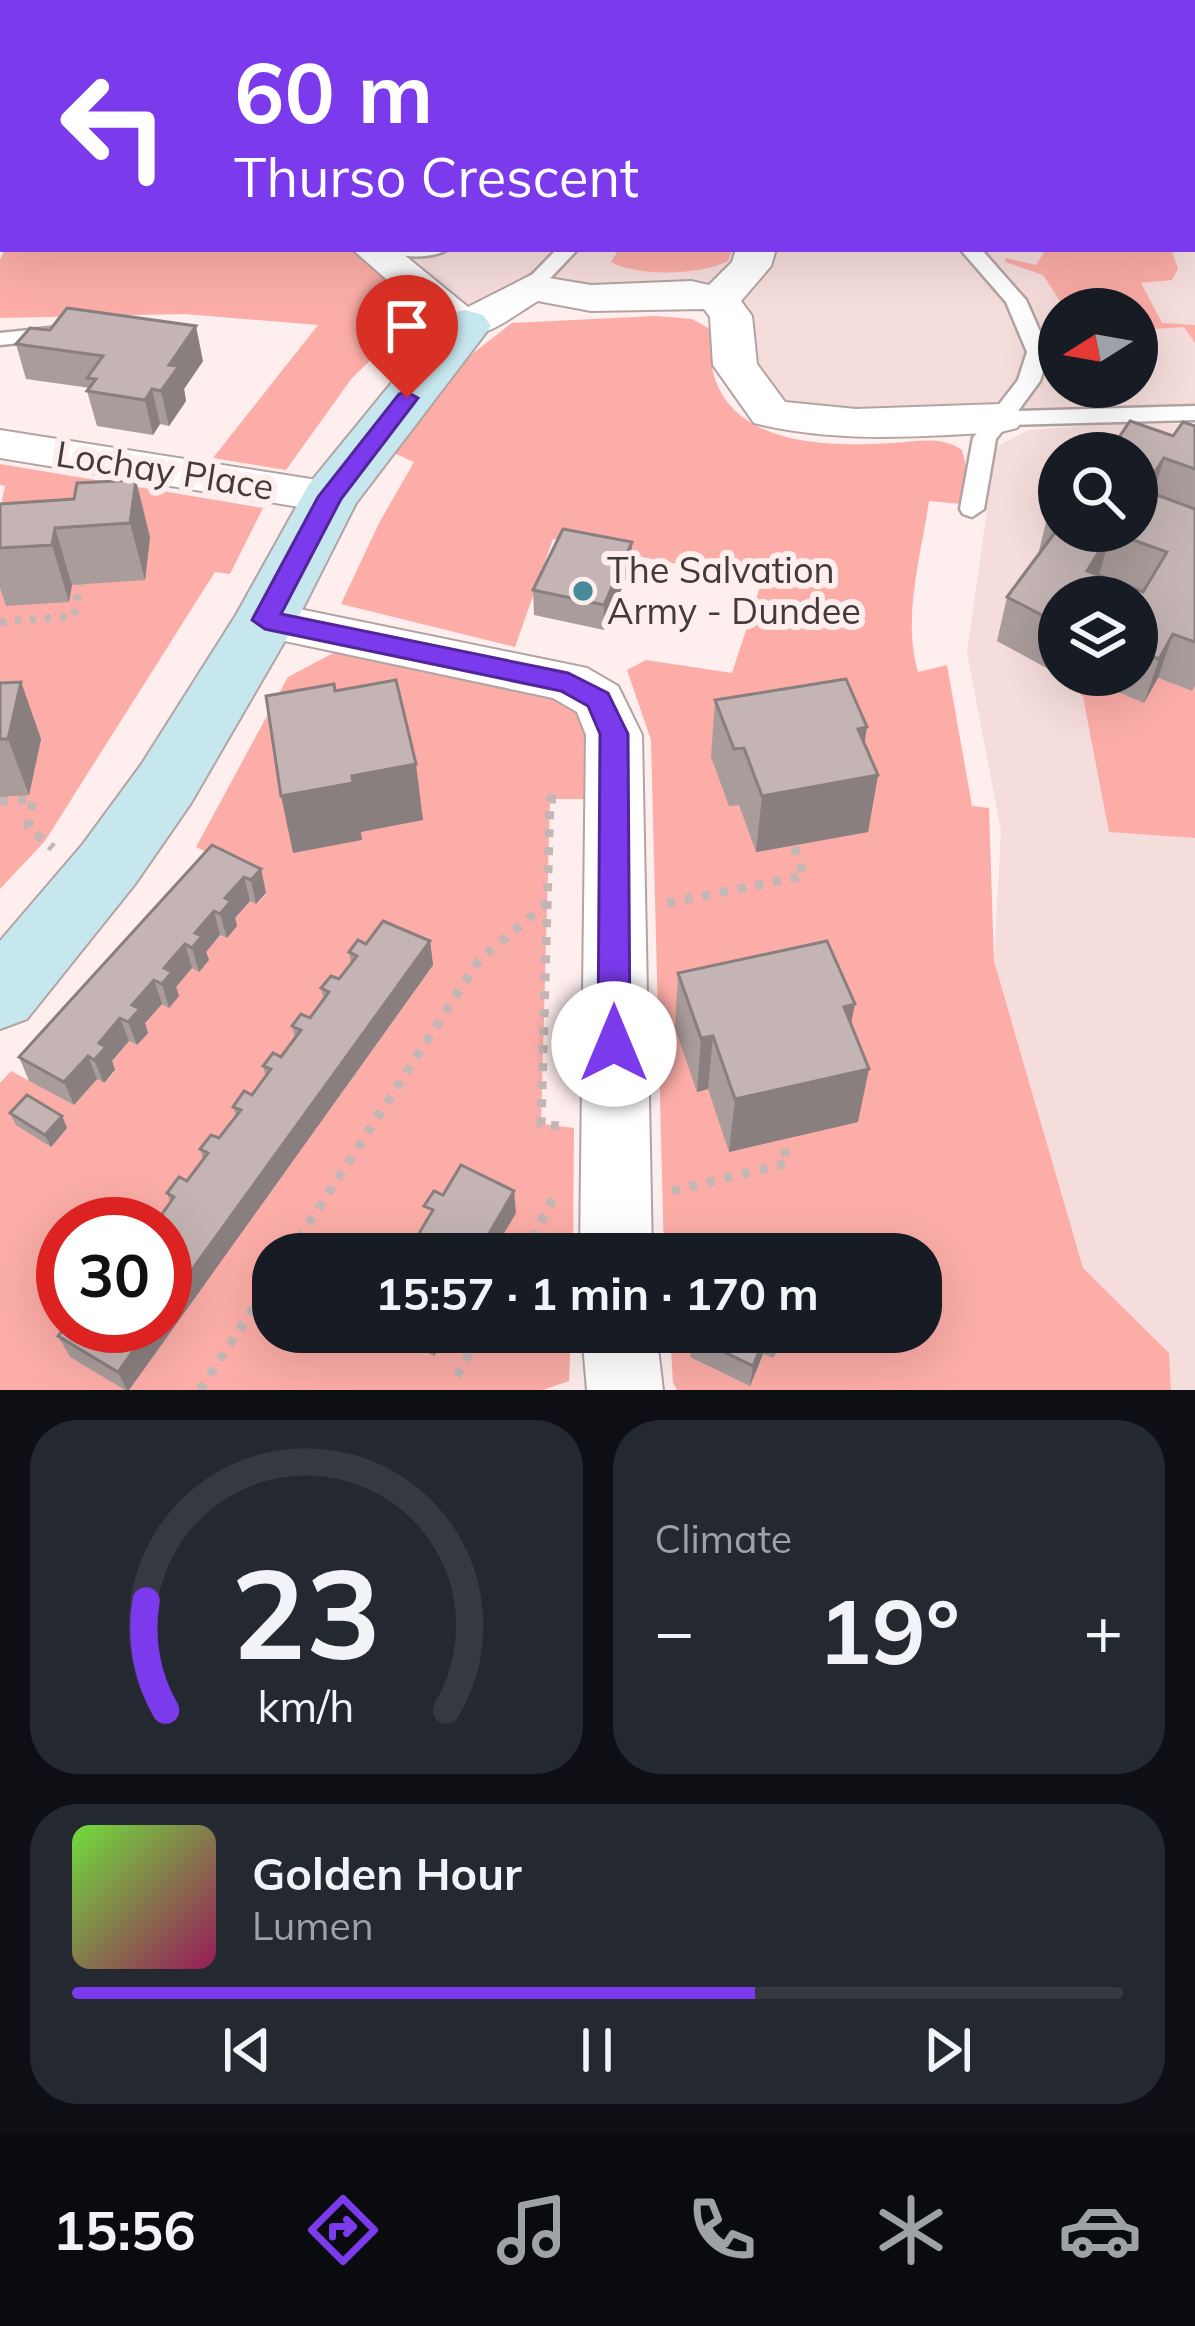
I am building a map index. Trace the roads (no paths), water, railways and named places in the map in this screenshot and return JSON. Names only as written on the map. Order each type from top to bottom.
[{"type":"street","points":[[376,252],[465,326]]},
{"type":"street","points":[[718,300],[751,266],[755,252]]},
{"type":"street","points":[[0,996],[109,864],[166,784],[265,620],[330,497],[465,326],[531,286],[591,298],[691,294],[718,300],[731,316],[735,365],[770,413],[818,424],[863,425],[1001,418]]},
{"type":"street","name":"Lochay Place","points":[[0,443],[330,497]]},
{"type":"street","points":[[265,620],[568,682],[599,700],[614,734],[615,1233]]},
{"type":"street","points":[[622,1353],[626,1390]]},
{"type":"lane","points":[[531,286],[565,252]]},
{"type":"lane","points":[[972,509],[985,438],[1029,381],[1038,352],[1016,300],[973,252]]},
{"type":"lane","points":[[0,339],[82,330]]},
{"type":"lane","points":[[1001,418],[1195,412]]},
{"type":"place","name":"The Salvation Army - Dundee","points":[[583,591]]}]
